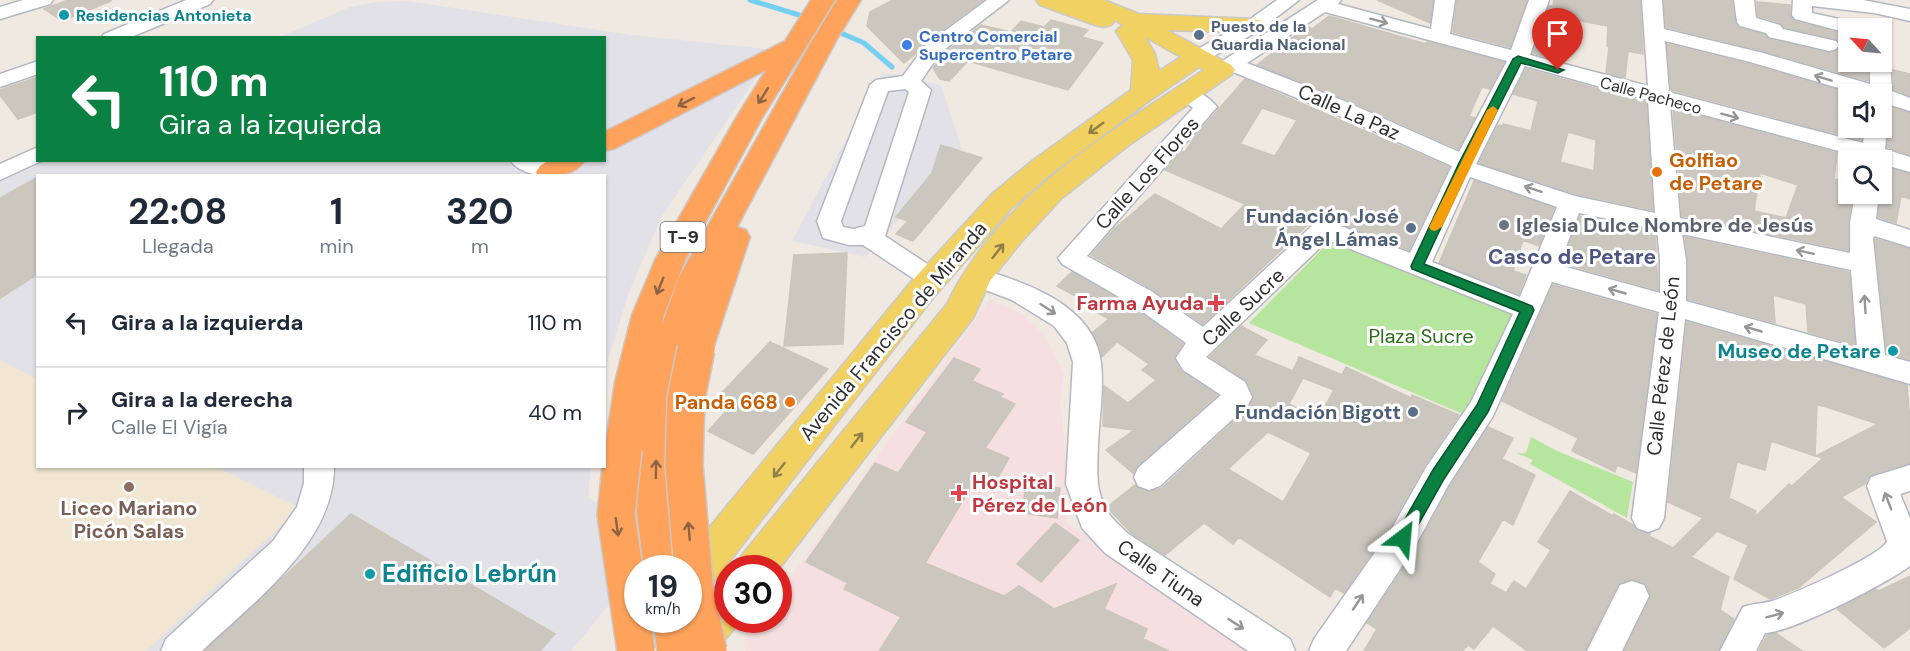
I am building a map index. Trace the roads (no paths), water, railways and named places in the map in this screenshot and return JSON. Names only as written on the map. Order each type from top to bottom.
[{"type":"highway","name":"T-9","points":[[662,555],[656,514],[657,413],[793,100],[808,38],[823,0]]},
{"type":"highway","name":"T-9","points":[[636,651],[615,514],[632,382],[648,315],[672,258],[749,118],[808,38],[849,0]]},
{"type":"highway","points":[[606,142],[808,38]]},
{"type":"highway","name":"T-9","points":[[683,351],[686,399],[684,465],[695,593],[708,651]]},
{"type":"highway","points":[[674,633],[676,651]]},
{"type":"main road","points":[[1048,0],[1126,23],[1268,29]]},
{"type":"main road","points":[[1083,0],[1126,23],[1205,72]]},
{"type":"main road","points":[[1126,23],[1147,59],[1148,72],[1143,93]]},
{"type":"main road","name":"Avenida Francisco de Miranda","points":[[702,566],[932,279],[1002,201],[1042,167],[1143,93],[1205,72]]},
{"type":"main road","name":"Avenida Francisco de Miranda","points":[[766,555],[961,310],[975,277],[1010,235],[1052,191],[1205,72]]},
{"type":"main road","points":[[690,651],[714,621]]},
{"type":"main road","points":[[636,651],[650,633]]},
{"type":"street","points":[[0,13],[44,0]]},
{"type":"street","points":[[116,36],[203,0]]},
{"type":"street","points":[[909,82],[933,49],[999,0]]},
{"type":"street","points":[[1205,72],[1268,29],[1289,0]]},
{"type":"street","points":[[1440,38],[1445,0]]},
{"type":"street","points":[[1528,310],[1417,266],[1466,161],[1518,59],[1539,0]]},
{"type":"street","name":"Calle Pérez de León","points":[[1647,518],[1673,306],[1673,260],[1668,222],[1652,0]]},
{"type":"street","points":[[1744,0],[1747,22],[1773,29],[1776,33],[1828,45]]},
{"type":"street","points":[[1803,0],[1802,15],[1838,24]]},
{"type":"street","points":[[1811,0],[1864,6],[1910,15]]},
{"type":"street","points":[[1205,72],[1268,29],[1322,2]]},
{"type":"street","name":"Calle Pacheco","points":[[1322,2],[1440,38],[1847,150]]},
{"type":"street","points":[[1656,33],[1756,57],[1844,84]]},
{"type":"street","points":[[0,81],[36,68]]},
{"type":"street","name":"Calle La Paz","points":[[1205,72],[1324,100],[1571,203],[1862,264]]},
{"type":"street","name":"Calle Los Flores","points":[[1204,342],[1142,298],[1073,260],[1072,257],[1206,107],[1205,72]]},
{"type":"street","points":[[909,82],[920,90],[876,231],[858,238],[832,232],[829,221],[878,90],[883,84],[909,82]]},
{"type":"street","points":[[1892,99],[1910,105]]},
{"type":"street","points":[[0,173],[36,155]]},
{"type":"street","name":"Calle Pacheco","points":[[1892,161],[1910,165]]},
{"type":"street","points":[[528,162],[554,169]]},
{"type":"street","points":[[1326,651],[1403,538],[1438,475],[1483,408],[1528,310],[1571,203]]},
{"type":"street","points":[[1865,204],[1862,223],[1862,264],[1872,363]]},
{"type":"street","points":[[1862,223],[1910,239]]},
{"type":"street","name":"Calle Sucre","points":[[1149,477],[1237,399],[1238,394],[1235,390],[1193,363],[1190,358],[1204,342],[1245,307],[1324,229],[1417,266]]},
{"type":"street","points":[[868,236],[932,279]]},
{"type":"street","points":[[1543,270],[1910,373]]},
{"type":"street","name":"Calle Tiuna","points":[[975,277],[1020,293],[1043,306],[1063,320],[1079,339],[1087,362],[1082,484],[1093,518],[1116,543],[1278,651]]},
{"type":"street","points":[[178,651],[284,551],[311,512],[319,483],[319,468]]},
{"type":"street","points":[[1737,651],[1755,618],[1775,617],[1879,569],[1899,555],[1903,541],[1882,486],[1910,478]]},
{"type":"street","points":[[1604,651],[1632,596]]},
{"type":"waterway","points":[[750,0],[799,15],[864,43],[892,67]]},
{"type":"place","name":"Residencias Antonieta","points":[[64,15]]},
{"type":"place","name":"Puesto de la Guardia Nacional","points":[[1199,35]]},
{"type":"place","name":"Centro Comercial Supercentro Petare","points":[[907,45]]},
{"type":"place","name":"Golfiao de Petare","points":[[1657,172]]},
{"type":"place","name":"Iglesia Dulce Nombre de Jesús","points":[[1504,225]]},
{"type":"place","name":"Fundación José Ángel Lámas","points":[[1411,228]]},
{"type":"place","name":"Farma Ayuda","points":[[1216,303]]},
{"type":"place","name":"Museo de Petare","points":[[1893,351]]},
{"type":"place","name":"Panda 668","points":[[790,402]]},
{"type":"place","name":"Fundación Bigott","points":[[1413,412]]},
{"type":"place","name":"Liceo Mariano Picón Salas","points":[[129,487]]},
{"type":"place","name":"Hospital Pérez de León","points":[[959,493]]},
{"type":"place","name":"Edificio Lebrún","points":[[370,574]]},
{"type":"district","name":"Casco de Petare","points":[[1572,257]]},
{"type":"park label","name":"Plaza Sucre","points":[[1421,336]]}]
